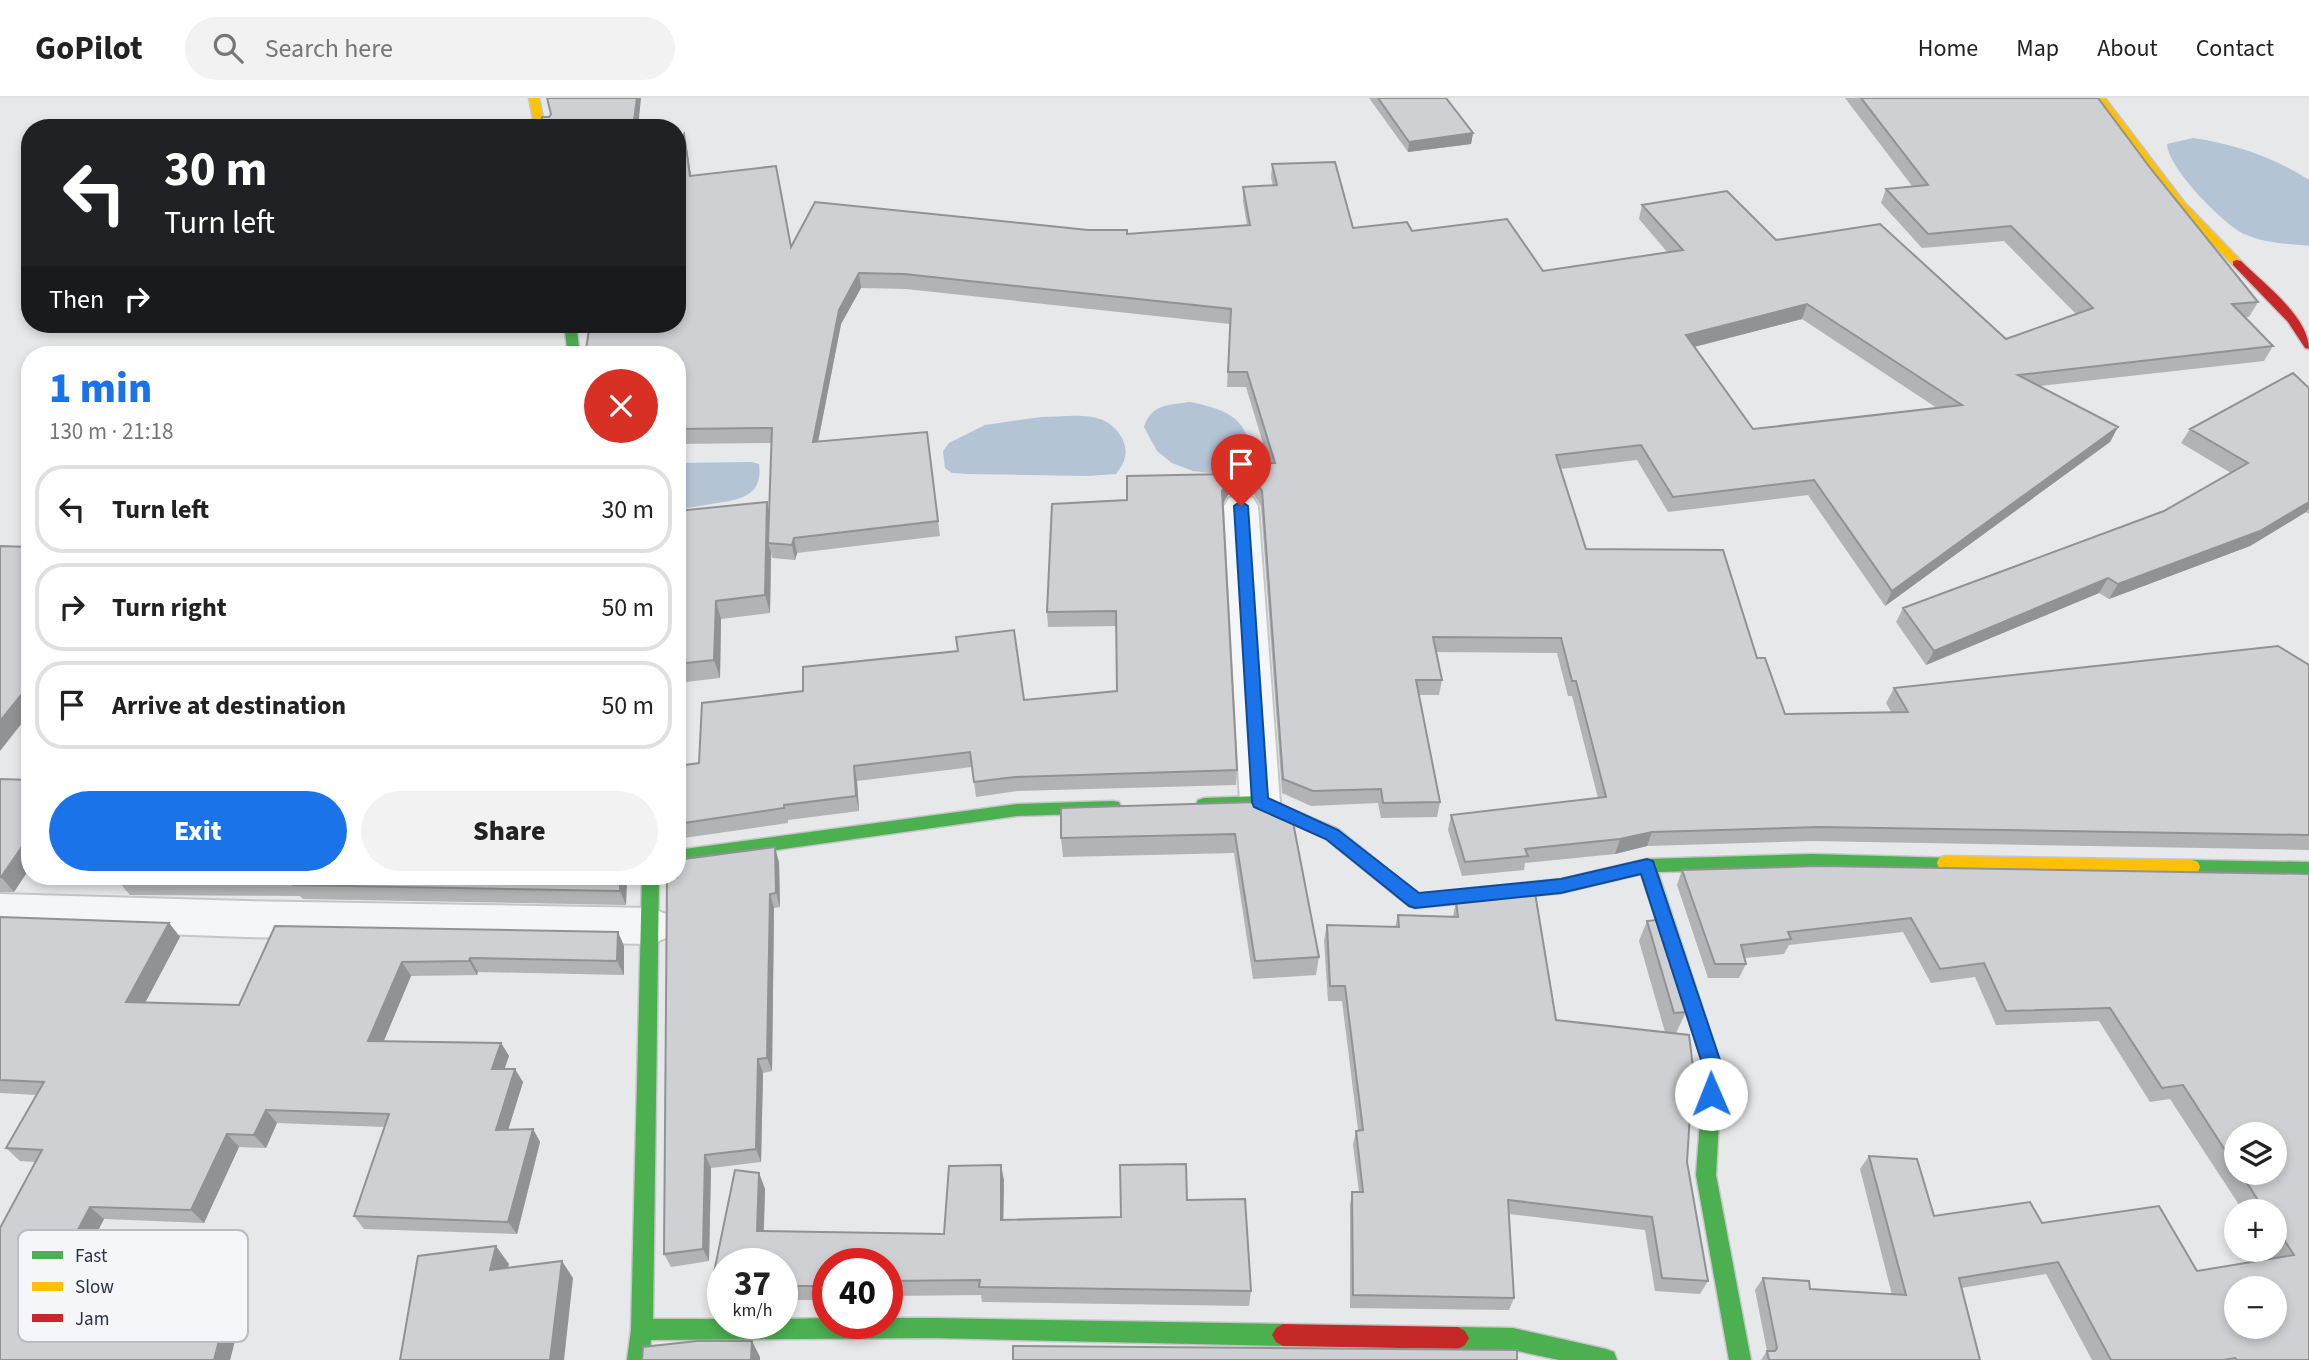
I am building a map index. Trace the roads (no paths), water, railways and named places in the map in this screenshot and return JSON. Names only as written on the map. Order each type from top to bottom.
[{"type":"street","points":[[534,98],[538,119]]},
{"type":"street","points":[[2099,98],[2180,204],[2293,320],[2309,345]]},
{"type":"street","points":[[1241,506],[1260,802]]},
{"type":"street","points":[[1192,804],[1260,802],[1332,834],[1415,901],[1561,886],[1647,866],[1812,861],[1981,866],[2309,869]]},
{"type":"street","points":[[686,856],[1017,810],[1125,807]]},
{"type":"street","points":[[1647,866],[1713,1066],[1706,1175],[1740,1360]]},
{"type":"street","points":[[638,1360],[642,1329],[650,885]]},
{"type":"street","points":[[0,911],[246,919],[651,926]]},
{"type":"street","points":[[642,1329],[932,1328],[1513,1339],[1606,1360]]},
{"type":"water","points":[[2193,138],[2253,153],[2309,180],[2309,246],[2284,244],[2244,234],[2210,207],[2176,167],[2167,144]]},
{"type":"water","points":[[1190,402],[1226,413],[1242,426],[1247,436],[1247,462],[1225,475],[1193,471],[1172,463],[1157,451],[1144,427],[1147,419],[1162,407]]},
{"type":"water","points":[[1087,416],[1107,422],[1115,428],[1124,443],[1125,457],[1119,470],[1116,474],[1088,476],[968,474],[952,473],[945,468],[943,451],[949,443],[985,425],[1041,417]]},
{"type":"water","points":[[752,462],[759,464],[758,483],[742,497],[686,508],[686,463]]}]
